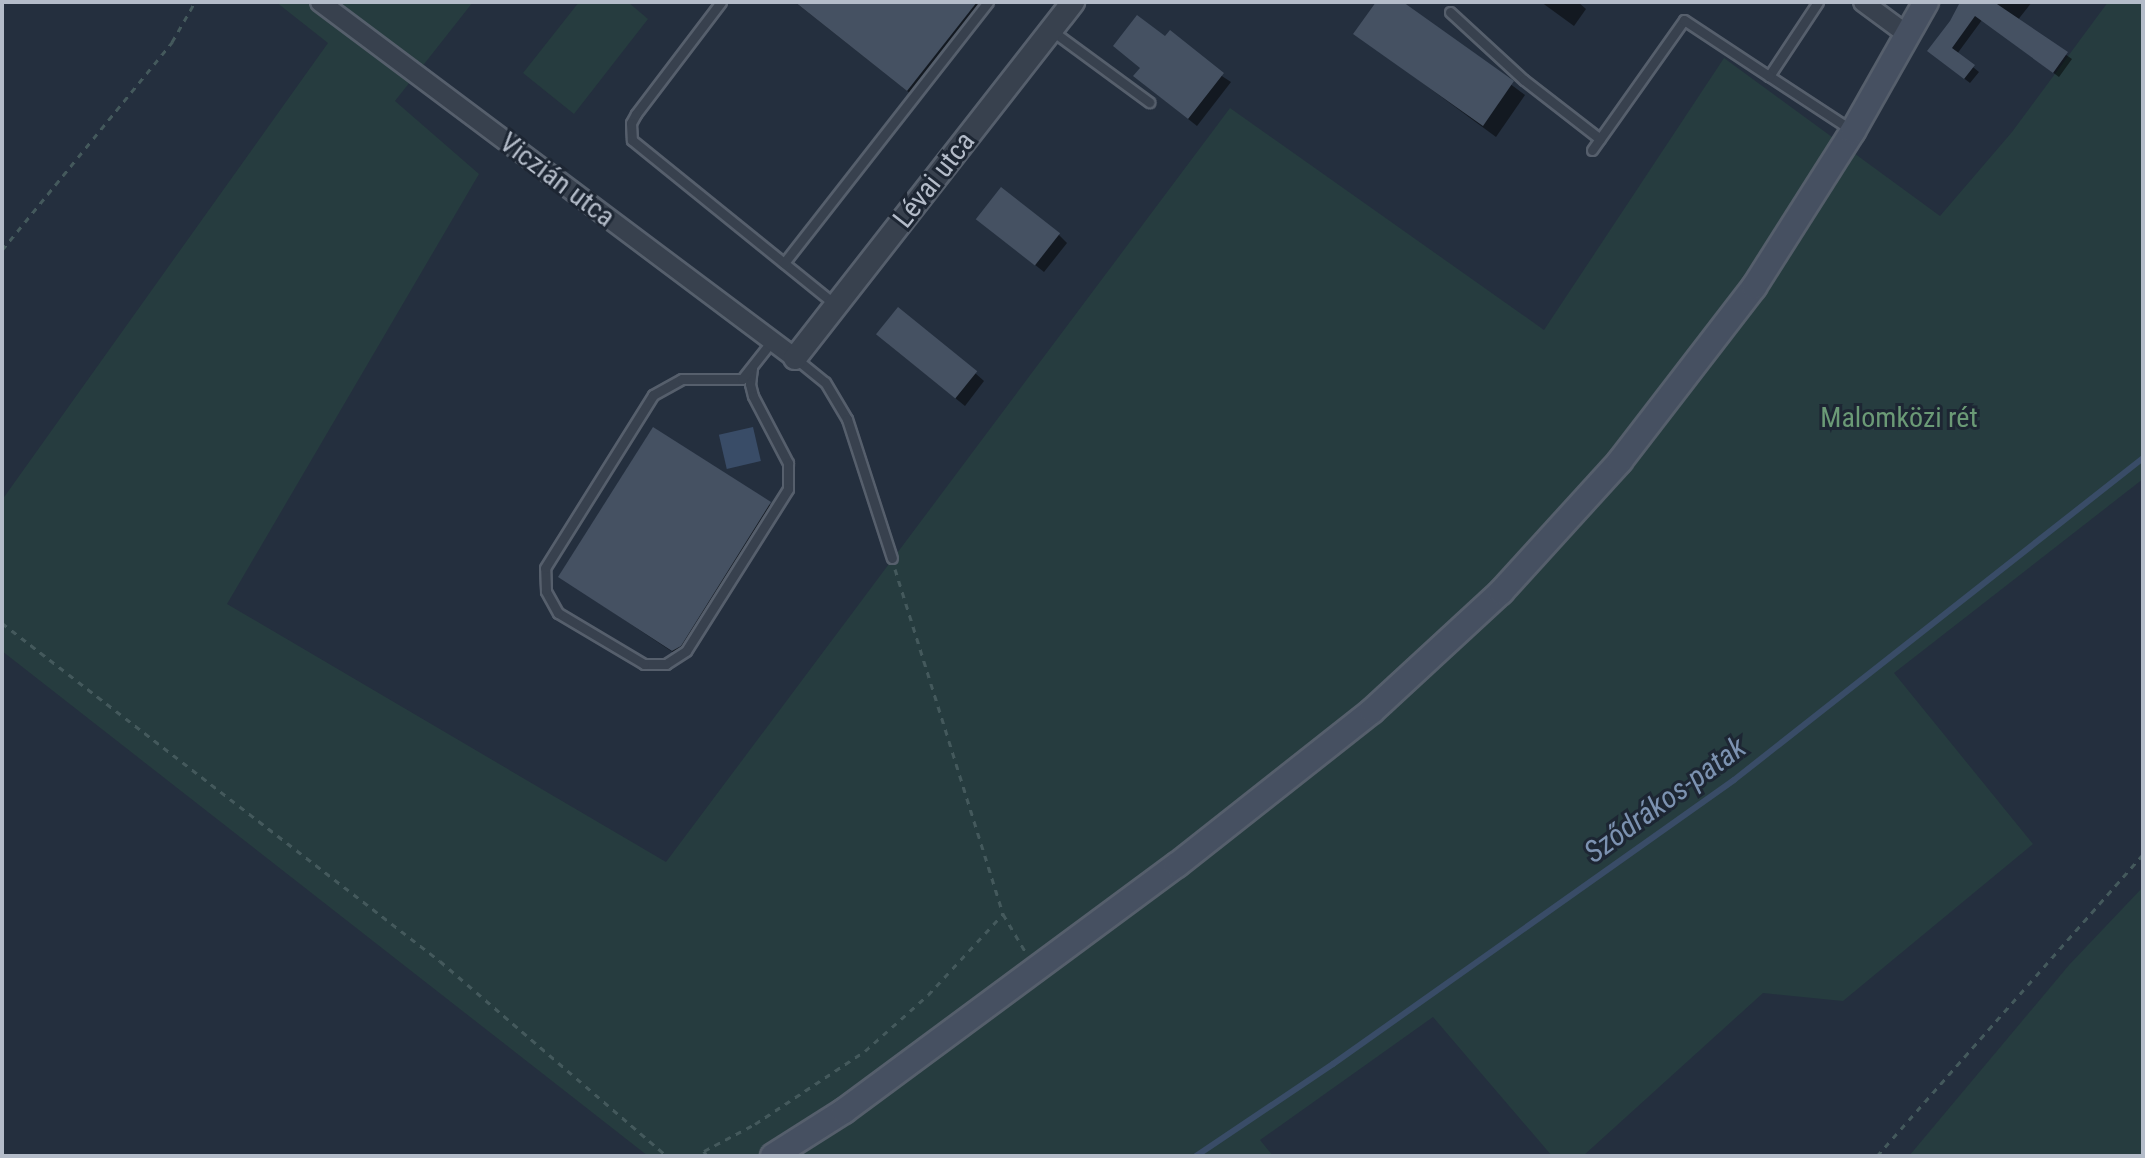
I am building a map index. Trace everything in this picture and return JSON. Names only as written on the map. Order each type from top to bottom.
[{"type":"main road","points":[[773,1156],[844,1111],[1189,856],[1362,720],[1501,592],[1574,515],[1667,404],[1754,287],[1853,131],[1926,2]]},
{"type":"street","name":"Viczián utca","points":[[320,2],[795,358]]},
{"type":"street","name":"Lévai utca","points":[[795,358],[1073,2]]},
{"type":"street","points":[[1863,2],[1908,35]]},
{"type":"lane","points":[[721,2],[636,114],[630,130],[638,148],[836,305]]},
{"type":"lane","points":[[784,263],[988,2]]},
{"type":"lane","points":[[1769,76],[1818,2]]},
{"type":"lane","points":[[1450,12],[1524,80],[1600,139]]},
{"type":"lane","points":[[1592,150],[1684,20],[1853,131]]},
{"type":"lane","points":[[1051,30],[1149,102]]},
{"type":"lane","points":[[752,368],[750,384],[753,396],[788,463],[788,489],[686,651],[666,664],[644,664],[558,613],[546,591],[545,568],[653,395],[682,379],[742,379],[772,341]]},
{"type":"lane","points":[[795,358],[825,382],[847,419],[892,558]]},
{"type":"path","points":[[2,250],[172,42],[195,2]]},
{"type":"path","points":[[892,558],[1003,914],[1037,969]]},
{"type":"path","points":[[2,623],[440,961],[667,1156]]},
{"type":"path","points":[[1877,1156],[2143,854]]},
{"type":"path","points":[[696,1156],[755,1124],[865,1051],[928,995],[1003,914]]},
{"type":"path","points":[[704,1151],[707,1156]]},
{"type":"green space","name":"Malomközi rét","points":[[276,2],[473,2],[395,101],[479,174],[227,604],[666,862],[1230,108],[1544,330],[1724,58],[1940,216],[2012,132],[2108,2],[2143,2],[2143,479],[1894,673],[2033,844],[1843,1001],[1763,993],[1583,1156],[1552,1156],[1433,1017],[1260,1140],[1273,1156],[648,1156],[2,651],[2,500],[328,43]]},
{"type":"green space","points":[[579,2],[628,2],[648,19],[574,114],[523,73]]},
{"type":"green space","points":[[2143,887],[2143,1156],[1909,1156],[2069,965]]},
{"type":"water","points":[[753,427],[761,461],[727,469],[719,435]]},
{"type":"building","points":[[795,2],[977,2],[907,91]]},
{"type":"building","points":[[1376,2],[1403,2],[1514,81],[1483,126],[1353,34]]},
{"type":"building","points":[[1957,2],[1994,2],[2068,52],[2053,73],[1975,16],[1952,48],[1975,65],[1964,79],[1927,51],[1950,21],[1959,4]]},
{"type":"building","points":[[1137,15],[1165,36],[1170,30],[1224,73],[1188,119],[1133,76],[1140,68],[1113,46]]},
{"type":"building","points":[[1001,187],[1060,233],[1035,265],[976,219]]},
{"type":"building","points":[[898,307],[977,371],[955,398],[876,334]]},
{"type":"building","points":[[653,427],[771,502],[681,646],[672,651],[558,577]]},
{"type":"waterway","name":"Sződrákos-patak","points":[[1196,1156],[1333,1064],[1734,780],[2143,458]]}]
